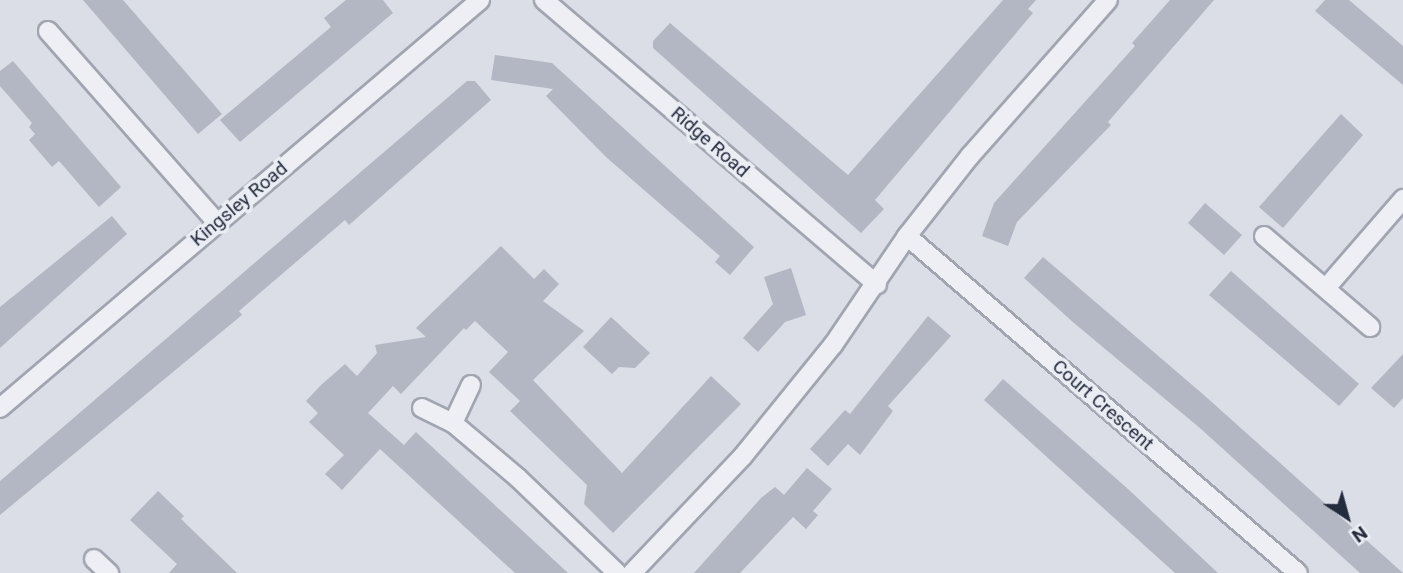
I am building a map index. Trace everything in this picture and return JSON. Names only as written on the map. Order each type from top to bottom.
[{"type":"street","name":"Kingsley Road","points":[[0,408],[480,0]]},
{"type":"street","name":"Ridge Road","points":[[544,0],[877,284]]},
{"type":"street","points":[[632,573],[743,456],[877,284],[907,236],[970,156],[1108,0]]},
{"type":"street","points":[[48,31],[217,223]]},
{"type":"street","points":[[1326,288],[1403,199]]},
{"type":"street","name":"Court Crescent","points":[[907,236],[1298,573]]},
{"type":"street","points":[[1264,236],[1370,327]]},
{"type":"street","points":[[453,423],[471,385]]},
{"type":"street","points":[[422,408],[453,423],[518,478],[617,573]]},
{"type":"street","points":[[94,559],[109,573]]},
{"type":"building","points":[[83,0],[123,0],[222,114],[198,134]]},
{"type":"building","points":[[346,0],[383,0],[393,13],[240,142],[220,120],[331,27],[324,18]]},
{"type":"building","points":[[1003,0],[1036,0],[1028,9],[1033,13],[875,200],[884,209],[861,233],[653,48],[653,41],[670,23],[848,175]]},
{"type":"building","points":[[1170,0],[1214,0],[1108,122],[1111,125],[1017,222],[1008,246],[982,236],[994,203],[1135,46],[1132,43]]},
{"type":"building","points":[[1325,0],[1349,0],[1403,46],[1403,85],[1315,11]]},
{"type":"building","points":[[495,55],[552,63],[754,247],[730,275],[715,262],[720,256],[606,157],[546,96],[553,89],[491,80]]},
{"type":"building","points":[[13,61],[121,187],[99,207],[59,161],[52,167],[29,140],[35,134],[29,127],[32,123],[0,86],[0,71]]},
{"type":"building","points":[[467,81],[475,81],[491,100],[349,225],[345,220],[239,311],[242,315],[0,515],[0,481]]},
{"type":"building","points":[[1341,114],[1363,135],[1283,228],[1259,207]]},
{"type":"building","points":[[1205,203],[1242,235],[1224,255],[1188,223]]},
{"type":"building","points":[[112,216],[127,234],[0,348],[0,307]]},
{"type":"building","points":[[501,246],[534,279],[544,269],[559,284],[543,301],[584,331],[533,380],[622,473],[711,376],[741,404],[613,533],[584,504],[587,485],[510,411],[520,401],[489,372],[508,352],[475,321],[466,330],[464,328],[401,394],[393,386],[368,413],[404,445],[416,432],[568,573],[515,573],[380,449],[342,490],[325,474],[344,455],[309,422],[318,413],[306,401],[320,386],[345,364],[357,376],[377,353],[375,345],[426,337],[416,328]]},
{"type":"building","points":[[1043,257],[1205,396],[1403,573],[1360,573],[1201,429],[1074,323],[1024,278]]},
{"type":"building","points":[[791,268],[806,315],[785,322],[758,352],[743,338],[773,304],[764,277]]},
{"type":"building","points":[[1231,271],[1359,384],[1339,406],[1209,295]]},
{"type":"building","points":[[928,316],[951,336],[888,406],[893,411],[860,455],[848,444],[828,466],[810,449],[845,410],[850,414]]},
{"type":"building","points":[[611,317],[650,353],[635,368],[619,367],[612,374],[583,347]]},
{"type":"building","points":[[1403,354],[1403,398],[1394,408],[1371,388]]},
{"type":"building","points":[[1003,379],[1218,573],[1175,573],[1165,564],[984,400]]},
{"type":"building","points":[[807,468],[832,489],[813,511],[818,515],[806,529],[793,517],[740,573],[694,573],[761,498],[775,487],[784,495]]},
{"type":"building","points":[[158,491],[184,516],[181,519],[237,573],[169,573],[177,564],[130,520]]}]
